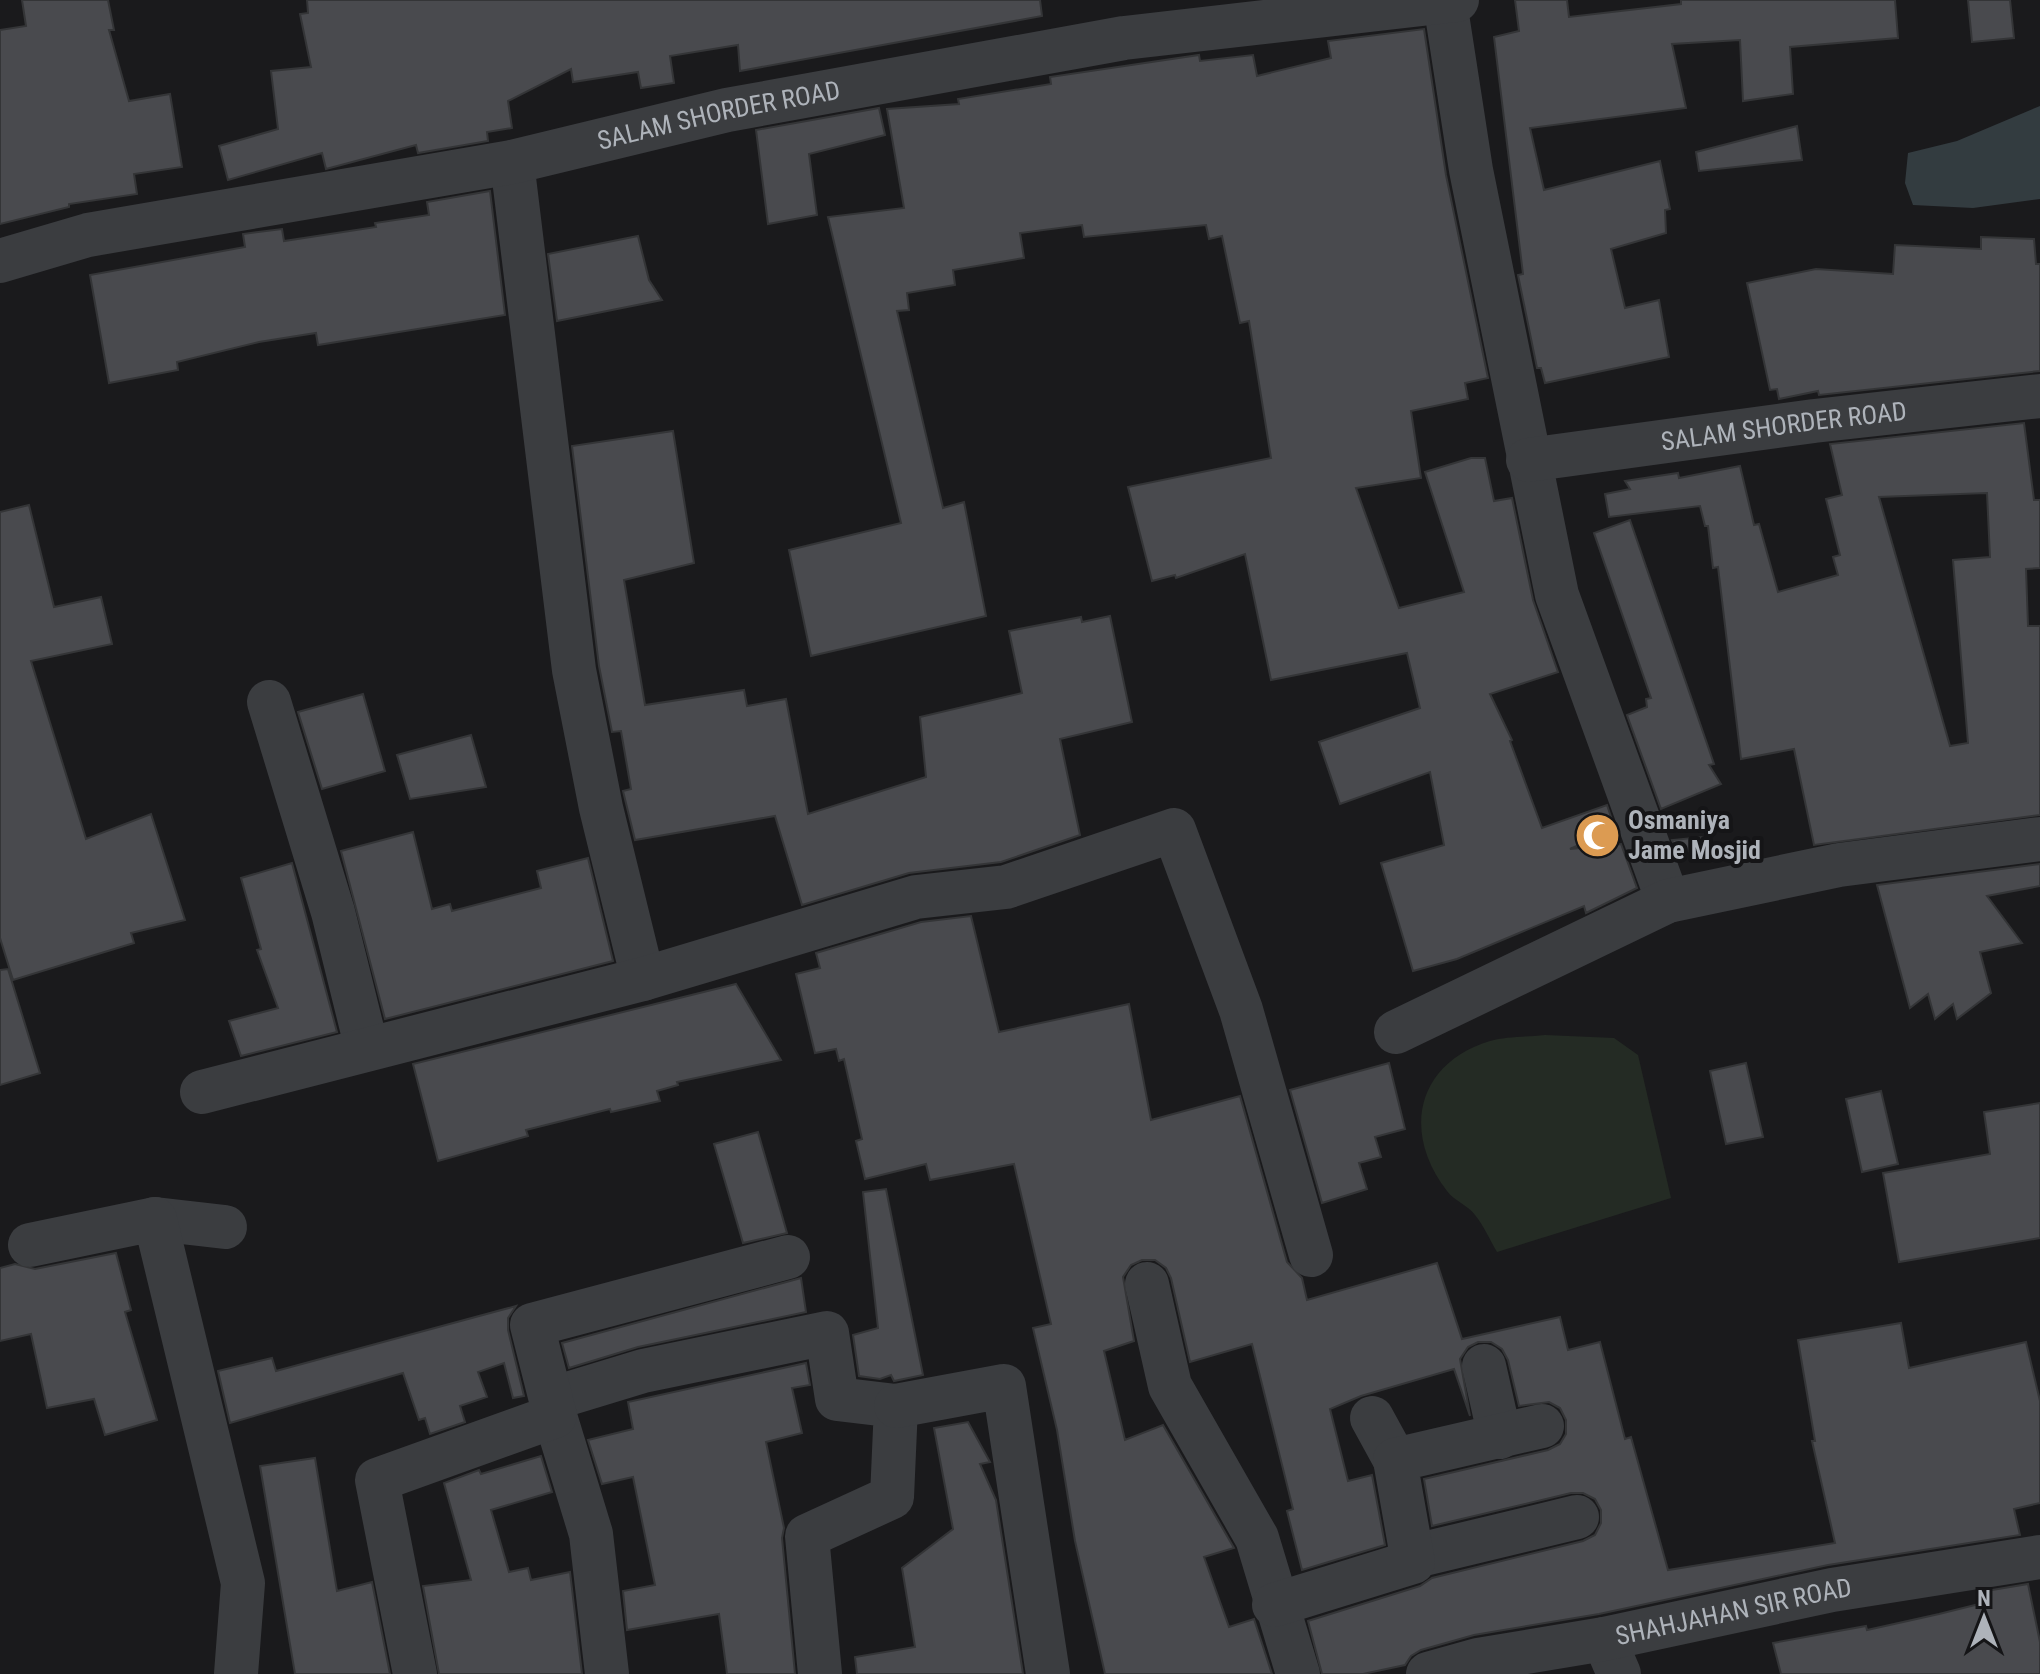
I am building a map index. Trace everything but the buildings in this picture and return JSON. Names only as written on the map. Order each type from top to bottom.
[{"type":"street","name":"SALAM SHORDER ROAD","points":[[0,261],[88,235],[512,162],[727,110],[1124,38],[1451,1],[1471,170],[1557,595],[1668,901]]},
{"type":"street","points":[[512,162],[574,670],[601,808],[643,979]]},
{"type":"street","name":"SALAM SHORDER ROAD","points":[[1528,460],[1814,421],[2040,396]]},
{"type":"street","points":[[269,702],[333,912],[367,1049]]},
{"type":"street","points":[[202,1092],[643,979],[916,897],[1006,887],[1174,830],[1241,1010],[1311,1255]]},
{"type":"street","points":[[1396,1032],[1668,901],[1839,865],[2040,839]]},
{"type":"street","points":[[155,1219],[243,1583],[236,1674]]},
{"type":"street","points":[[30,1245],[155,1219],[225,1227]]},
{"type":"street","points":[[607,1674],[591,1534],[532,1325],[788,1257]]},
{"type":"street","points":[[1147,1284],[1170,1386],[1257,1538],[1274,1605],[1298,1674]]},
{"type":"street","points":[[415,1674],[377,1480],[643,1371],[827,1333],[837,1399],[896,1406],[1004,1386],[1048,1674]]},
{"type":"street","points":[[1484,1366],[1500,1437]]},
{"type":"street","points":[[820,1674],[807,1536],[892,1497],[896,1406]]},
{"type":"street","points":[[1274,1605],[1413,1562],[1395,1460],[1372,1418]]},
{"type":"street","points":[[1395,1460],[1542,1426]]},
{"type":"street","points":[[1411,1557],[1577,1517]]},
{"type":"street","name":"SHAHJAHAN SIR ROAD","points":[[1428,1674],[1478,1660],[1612,1656],[1832,1590],[2040,1557]]},
{"type":"shaded area","points":[[2040,106],[2040,199],[1973,208],[1913,205],[1905,183],[1908,153],[1957,141]]},
{"type":"shaded area","points":[[1545,1035],[1614,1038],[1638,1055],[1671,1198],[1497,1252],[1475,1215],[1450,1194],[1433,1169],[1424,1146],[1421,1123],[1424,1102],[1432,1083],[1446,1065],[1465,1051],[1497,1039]]},
{"type":"place","name":"Osmaniya Jame Mosjid","points":[[1597,835]]}]
